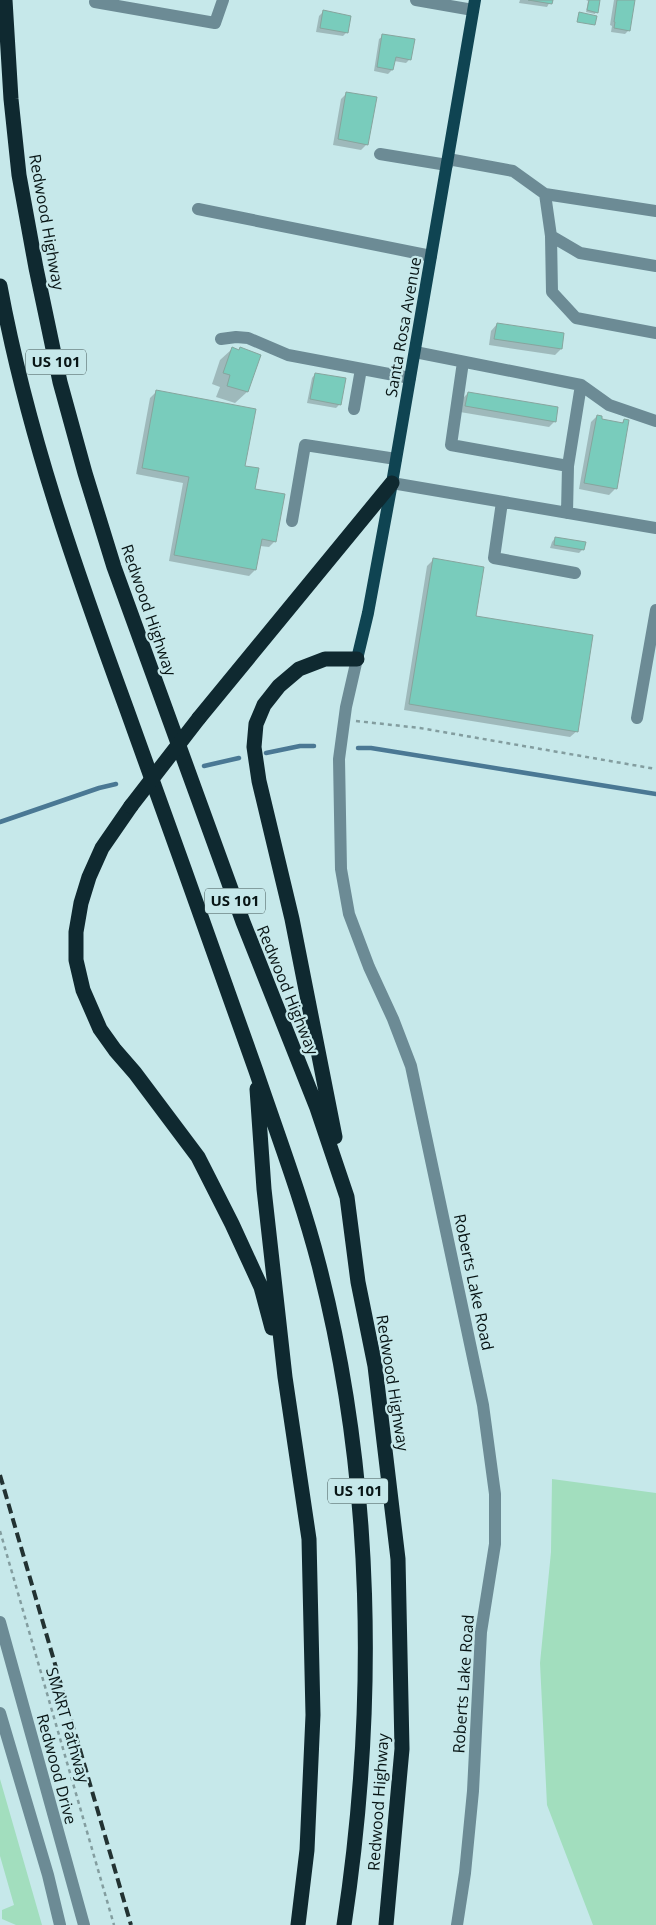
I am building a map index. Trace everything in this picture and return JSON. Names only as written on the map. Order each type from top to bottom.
[{"type":"highway","name":"Redwood Highway","points":[[5,0],[11,100],[19,175],[60,382],[85,473],[114,566],[242,922],[316,1108],[347,1197],[358,1282],[375,1366],[398,1560],[402,1748],[386,1925]]},
{"type":"highway","name":"Redwood Highway","points":[[0,286],[27,409],[52,498],[81,585],[302,1202],[320,1268],[345,1387],[361,1511],[364,1576],[364,1697],[357,1833],[344,1925]]},
{"type":"highway","points":[[285,1377],[261,1287],[232,1224],[198,1158],[100,1029],[82,990],[76,960],[76,932],[81,903],[89,877],[102,848],[131,806],[199,718],[392,483]]},
{"type":"highway","points":[[347,1197],[289,902],[259,780],[254,747],[256,724],[264,704],[279,686],[298,669],[325,660],[357,658]]},
{"type":"highway","points":[[255,1070],[264,1189],[285,1377],[310,1539],[313,1715],[307,1850],[298,1925]]},
{"type":"main road","name":"Santa Rosa Avenue","points":[[357,658],[392,483],[474,5]]},
{"type":"street","points":[[95,2],[215,23],[223,0]]},
{"type":"street","points":[[416,0],[474,5]]},
{"type":"street","points":[[380,154],[513,171],[544,194],[656,211]]},
{"type":"street","points":[[544,194],[551,236],[552,292],[576,318],[656,332]]},
{"type":"street","points":[[198,208],[431,256]]},
{"type":"street","points":[[551,236],[580,252],[656,266]]},
{"type":"street","points":[[221,339],[248,338],[288,355],[410,378]]},
{"type":"street","points":[[415,352],[581,385],[609,405],[656,421]]},
{"type":"street","points":[[463,362],[451,446],[568,466]]},
{"type":"street","points":[[354,409],[361,369]]},
{"type":"street","points":[[567,513],[568,466],[581,385]]},
{"type":"street","points":[[292,521],[305,445],[396,459]]},
{"type":"street","points":[[392,483],[656,528]]},
{"type":"street","points":[[502,502],[494,558],[574,574]]},
{"type":"street","points":[[637,718],[656,610]]},
{"type":"street","name":"Roberts Lake Road","points":[[357,658],[345,714],[339,759],[341,869],[349,914],[411,1066],[483,1405],[495,1494],[495,1544],[481,1632],[472,1791],[457,1925]]},
{"type":"street","name":"Redwood Drive","points":[[0,1622],[84,1925]]},
{"type":"street","points":[[0,1713],[48,1875],[60,1925]]},
{"type":"path","points":[[345,714],[656,769]]},
{"type":"path","name":"SMART Pathway","points":[[0,1531],[114,1925]]},
{"type":"green space","points":[[552,1479],[656,1493],[656,1925],[593,1925],[547,1805],[540,1663],[551,1552]]},
{"type":"green space","points":[[0,1779],[42,1925],[16,1925],[2,1919],[2,1910],[14,1905],[0,1856]]},
{"type":"building","points":[[528,0],[553,0],[552,4]]},
{"type":"building","points":[[589,0],[600,0],[598,13],[587,10]]},
{"type":"building","points":[[617,0],[635,0],[630,31],[614,28]]},
{"type":"building","points":[[323,10],[351,16],[348,33],[320,28]]},
{"type":"building","points":[[579,12],[597,16],[595,25],[577,22]]},
{"type":"building","points":[[382,34],[415,39],[411,60],[396,57],[393,70],[377,67]]},
{"type":"building","points":[[346,92],[377,97],[368,145],[338,139]]},
{"type":"building","points":[[497,323],[564,333],[562,349],[494,339]]},
{"type":"building","points":[[232,347],[239,350],[240,347],[261,355],[248,392],[227,386],[230,375],[223,373]]},
{"type":"building","points":[[315,373],[346,378],[341,405],[310,399]]},
{"type":"building","points":[[156,390],[256,409],[245,466],[259,468],[255,489],[285,494],[276,542],[262,539],[256,570],[174,555],[189,477],[142,468]]},
{"type":"building","points":[[468,392],[558,407],[556,422],[465,406]]},
{"type":"building","points":[[597,415],[602,416],[602,419],[623,423],[624,419],[629,420],[617,489],[584,483]]},
{"type":"building","points":[[555,537],[586,542],[584,550],[554,545]]},
{"type":"building","points":[[433,558],[484,567],[476,616],[593,635],[578,732],[409,704]]},
{"type":"waterway","points":[[266,753],[300,746],[314,746]]},
{"type":"waterway","points":[[358,748],[371,748],[656,794]]},
{"type":"waterway","points":[[204,766],[239,758]]},
{"type":"waterway","points":[[0,822],[116,784]]},
{"type":"railway","points":[[0,1475],[131,1925]]}]
